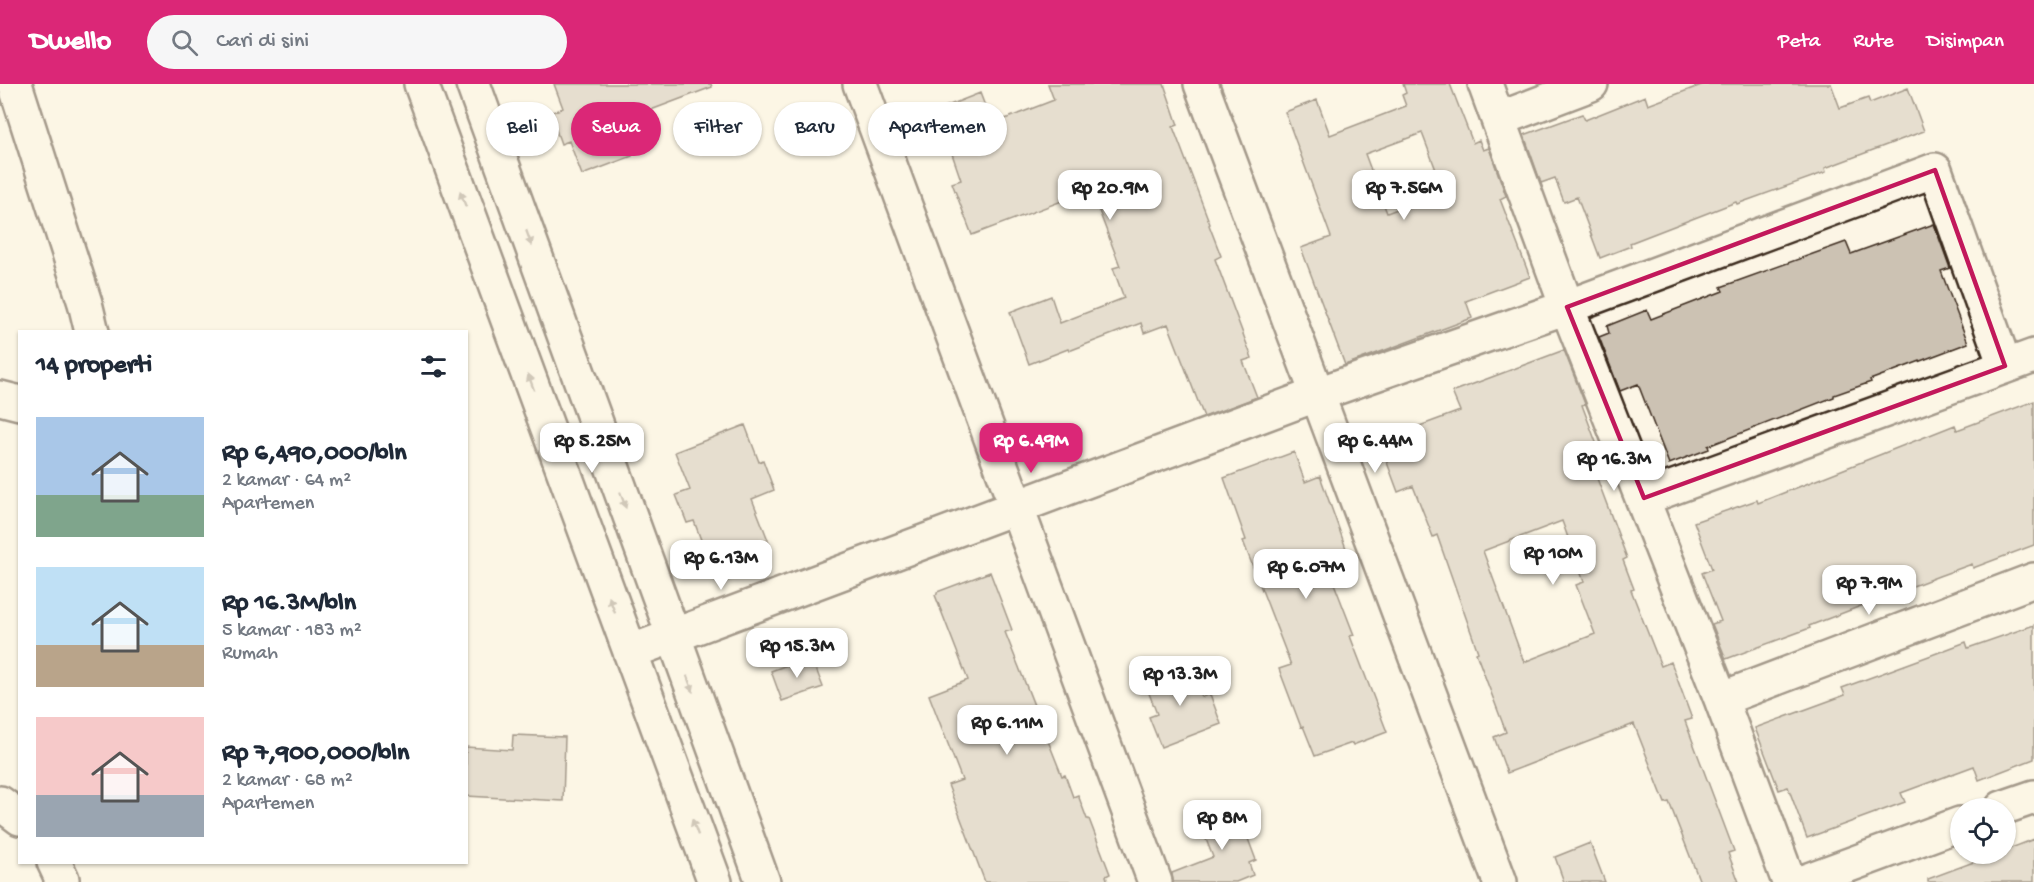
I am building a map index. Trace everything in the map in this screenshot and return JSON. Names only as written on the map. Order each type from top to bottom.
[{"type":"street","points":[[421,84],[715,882]]},
{"type":"street","points":[[473,84],[763,882]]},
{"type":"street","points":[[860,84],[1155,882]]},
{"type":"street","points":[[1201,84],[1500,882]]},
{"type":"street","points":[[1485,84],[1568,307],[1644,498],[1789,882]]},
{"type":"street","points":[[1499,119],[1591,84]]},
{"type":"street","points":[[11,86],[86,303],[92,330]]},
{"type":"street","points":[[630,652],[1318,394],[1568,307],[1935,170],[2020,361],[1644,498]]},
{"type":"street","points":[[0,398],[18,402]]},
{"type":"street","points":[[1721,699],[2034,580]]},
{"type":"street","points":[[2016,803],[2034,797]]},
{"type":"street","points":[[0,803],[18,816]]},
{"type":"street","points":[[1803,882],[1950,828]]},
{"type":"street","points":[[55,864],[62,879],[61,882]]},
{"type":"highlighted area","points":[[1935,170],[2005,366],[1644,498],[1567,307]]},
{"type":"building","points":[[554,84],[711,84],[712,87],[661,106],[661,102],[571,102],[571,146],[569,141],[561,144],[559,138],[559,110],[563,108]]},
{"type":"building","points":[[1048,84],[1164,84],[1178,125],[1173,127],[1221,256],[1215,259],[1252,358],[1243,361],[1257,397],[1204,417],[1168,324],[1144,333],[1141,323],[1029,364],[1010,312],[1051,296],[1060,323],[1124,298],[1113,268],[1120,266],[1091,190],[972,235],[952,183],[961,180],[953,156],[1007,156],[1007,118],[1054,100]]},
{"type":"building","points":[[1403,84],[1450,84],[1473,143],[1479,140],[1483,150],[1489,148],[1506,196],[1500,199],[1530,277],[1466,301],[1472,318],[1345,365],[1301,248],[1331,237],[1285,112],[1317,100],[1330,135],[1406,106],[1402,95],[1406,93]],"holes":[[[1422,133],[1444,191],[1387,213],[1365,154]]]},
{"type":"building","points":[[1704,84],[1831,84],[1840,108],[1868,98],[1870,103],[1908,88],[1924,131],[1825,168],[1826,172],[1737,204],[1736,202],[1630,243],[1631,246],[1600,258],[1577,197],[1564,202],[1555,178],[1541,183],[1524,135],[1582,114],[1585,120],[1645,96],[1648,105]]},
{"type":"building","points":[[980,93],[983,102],[957,102]]},
{"type":"building","points":[[575,156],[632,156],[582,175]]},
{"type":"building","points":[[1934,224],[1950,268],[1941,271],[1968,343],[1870,380],[1871,382],[1708,446],[1709,449],[1669,464],[1638,384],[1620,391],[1599,337],[1609,333],[1607,326],[1647,310],[1651,319],[1723,291],[1721,287],[1846,242],[1851,254]]},
{"type":"building","points":[[1564,350],[1585,404],[1582,405],[1603,461],[1592,465],[1627,558],[1623,560],[1634,589],[1631,590],[1661,666],[1671,662],[1692,719],[1685,721],[1734,851],[1728,853],[1739,882],[1700,882],[1669,802],[1665,803],[1634,724],[1507,773],[1494,737],[1506,732],[1476,653],[1478,652],[1437,535],[1433,537],[1413,486],[1398,492],[1379,441],[1460,411],[1452,392]],"holes":[[[1562,521],[1584,582],[1576,585],[1595,634],[1524,662],[1483,551]]]},
{"type":"building","points":[[2034,401],[2034,545],[1973,568],[1972,564],[1939,576],[1726,659],[1712,624],[1721,621],[1702,573],[1712,569],[1694,522],[1757,500],[1758,503],[1955,425],[1957,430]]},
{"type":"building","points":[[745,425],[759,462],[763,460],[774,490],[752,499],[770,545],[711,567],[694,521],[687,523],[676,495],[690,490],[675,452]]},
{"type":"building","points":[[1294,452],[1305,482],[1320,476],[1352,565],[1330,573],[1354,635],[1350,636],[1387,732],[1315,756],[1303,726],[1301,727],[1279,669],[1291,665],[1243,541],[1246,540],[1224,478]]},
{"type":"building","points":[[990,572],[1012,630],[1005,632],[1062,776],[1065,775],[1073,797],[1078,795],[1087,819],[1089,819],[1110,874],[1106,876],[1108,882],[985,882],[948,785],[962,780],[929,695],[968,680],[935,595],[937,592]]},
{"type":"building","points":[[2034,625],[2034,759],[1979,780],[1974,766],[1901,793],[1905,802],[1807,838],[1788,787],[1779,790],[1755,728],[1845,695],[1842,688],[1966,642],[1968,648]]},
{"type":"building","points":[[811,656],[823,687],[782,701],[771,671]]},
{"type":"building","points":[[1191,665],[1202,697],[1210,694],[1221,724],[1161,747],[1149,717],[1157,714],[1145,683]]},
{"type":"building","points":[[513,735],[565,737],[563,801],[468,796],[468,747],[512,750]]},
{"type":"building","points":[[1235,804],[1256,860],[1249,863],[1253,875],[1236,882],[1173,882],[1172,873],[1213,857],[1198,819]]},
{"type":"building","points":[[2034,839],[2034,882],[1928,882],[1928,879],[1968,864],[2016,864],[2016,846]]},
{"type":"building","points":[[1590,843],[1605,882],[1564,882],[1555,857]]}]
